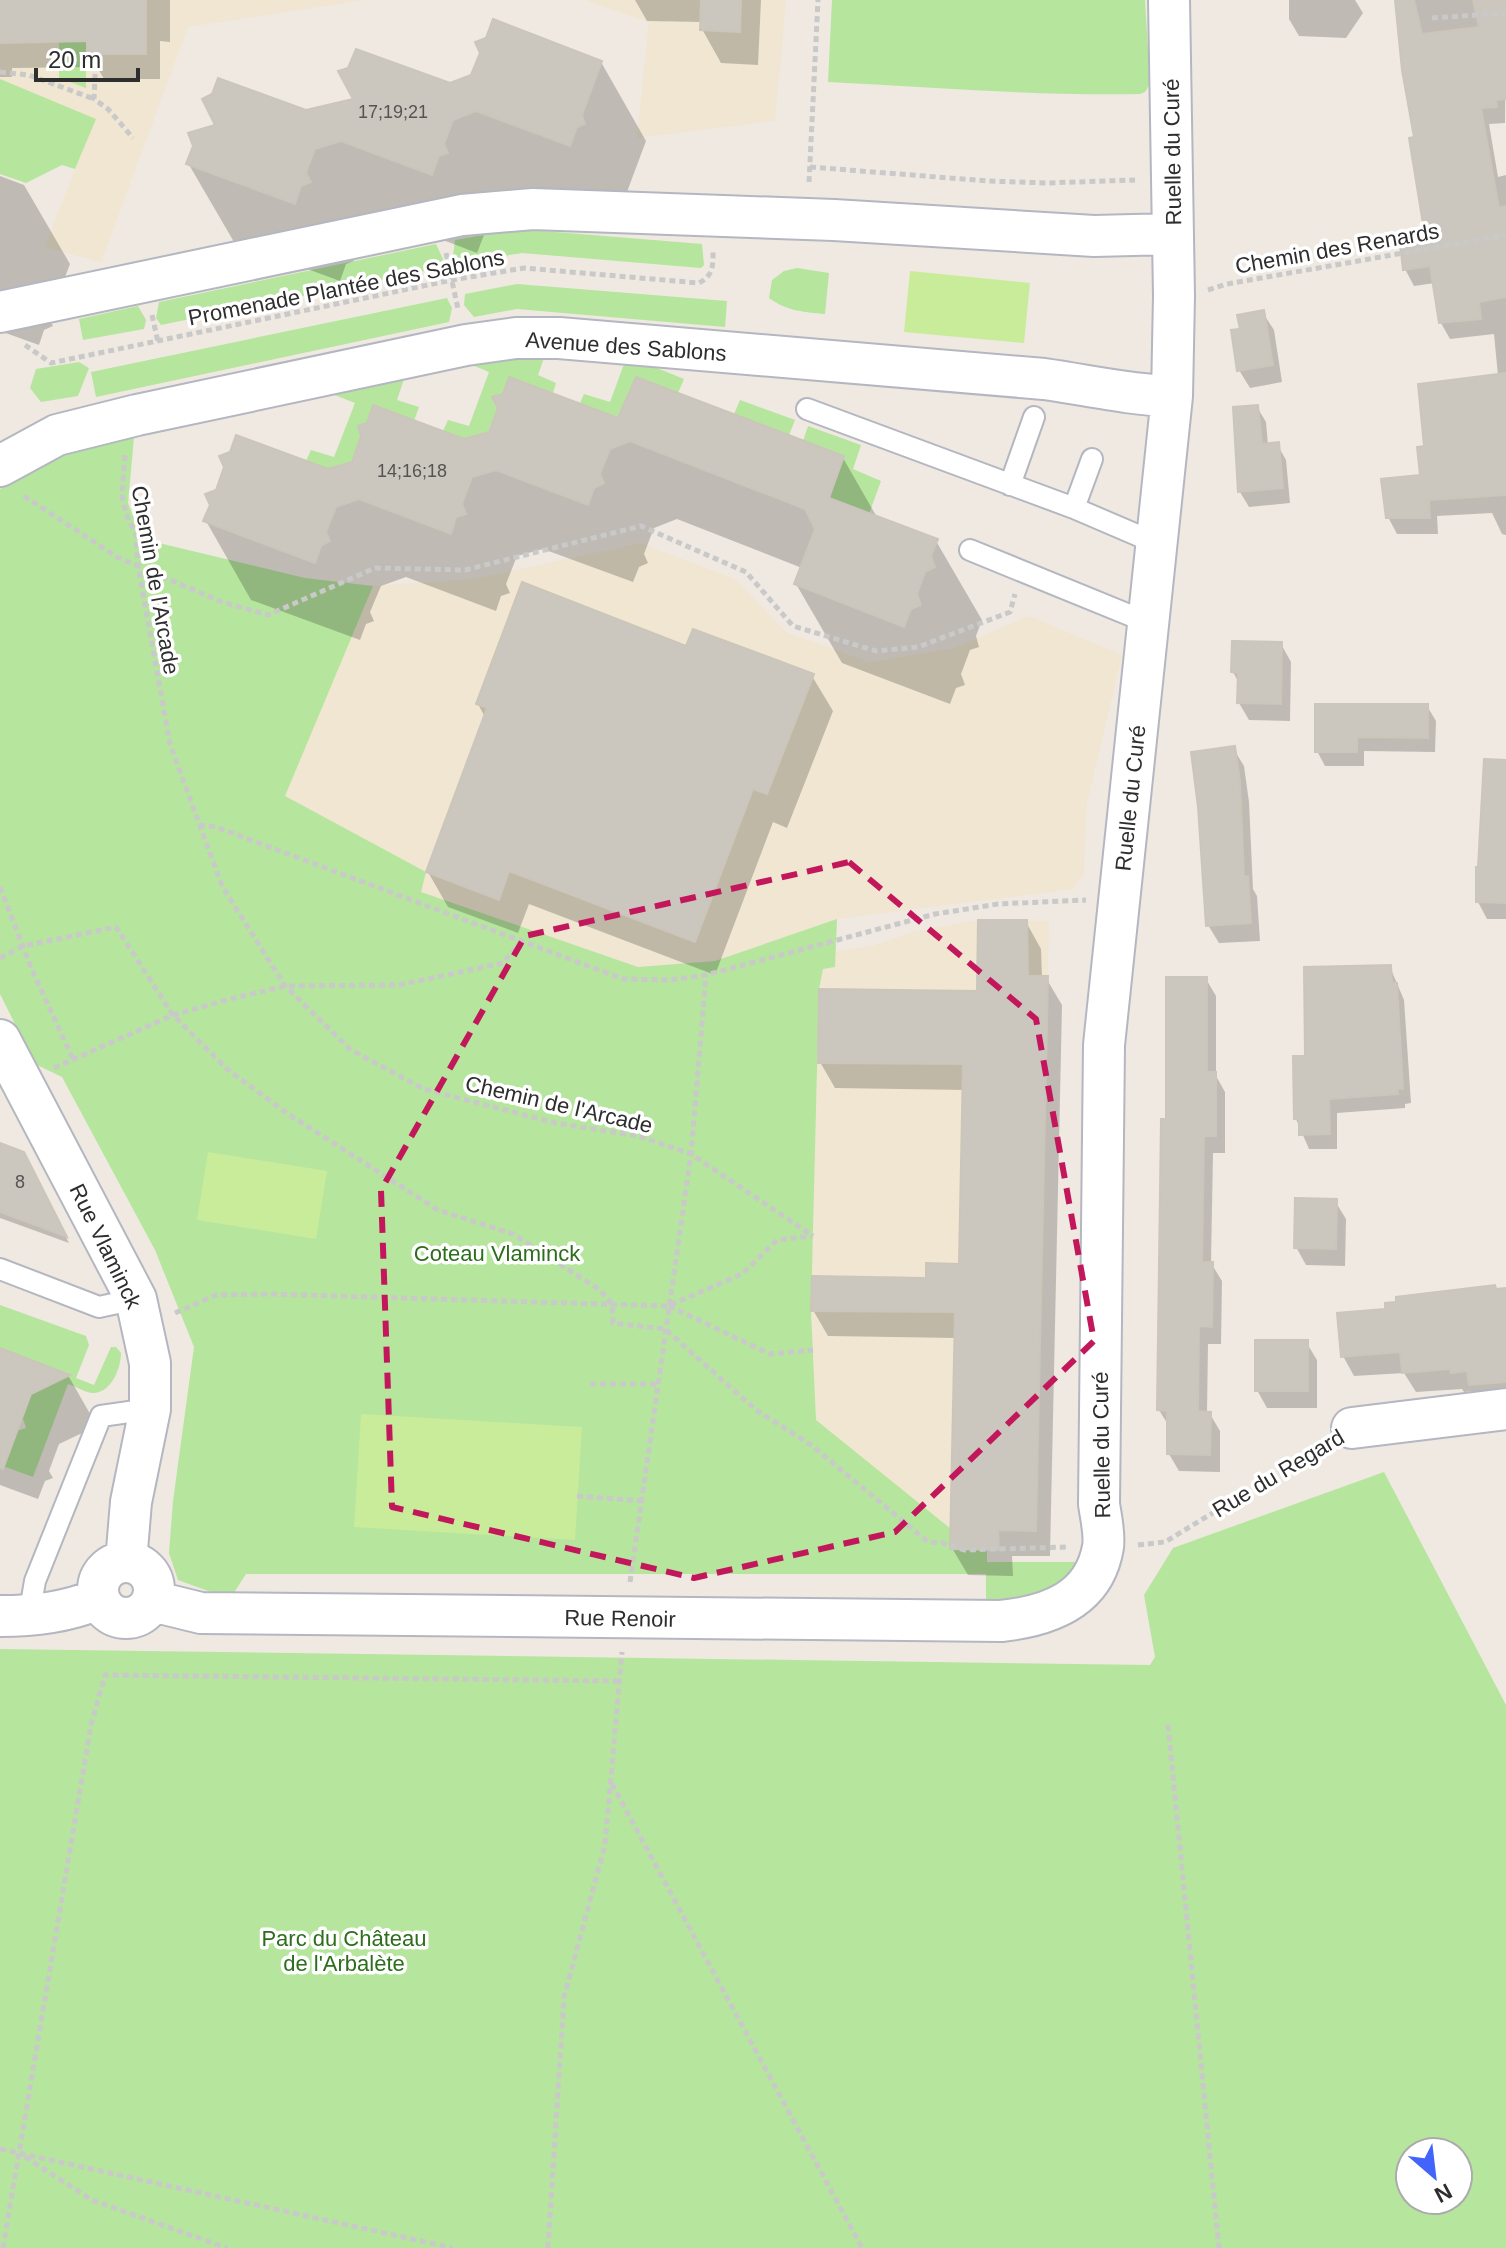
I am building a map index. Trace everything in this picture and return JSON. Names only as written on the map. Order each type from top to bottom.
[{"type":"street","name":"Ruelle du Curé","points":[[1081,1591],[1095,1574],[1103,1545],[1099,1504],[1104,1045],[1172,396],[1174,296],[1169,0]]},
{"type":"street","points":[[2,311],[439,220],[533,209],[808,219],[1094,236],[1173,234]]},
{"type":"street","name":"Avenue des Sablons","points":[[8,476],[57,435],[466,345],[516,338],[559,338],[1044,379],[1145,396],[1172,396]]},
{"type":"street","name":"Rue Vlaminck","points":[[0,1040],[139,1313],[150,1363],[150,1409],[131,1502],[126,1562]]},
{"type":"street","name":"Rue du Regard","points":[[1352,1428],[1506,1409]]},
{"type":"street","points":[[126,1562],[150,1574],[155,1592],[147,1609],[130,1619],[111,1614],[99,1599],[99,1582],[103,1574],[109,1567],[126,1562]]},
{"type":"street","name":"Rue Renoir","points":[[152,1601],[201,1613],[1001,1621],[1035,1618],[1081,1591]]},
{"type":"street","points":[[14,1616],[65,1612],[99,1599]]},
{"type":"lane","points":[[807,409],[1074,508],[1158,544]]},
{"type":"lane","points":[[1010,485],[1034,417]]},
{"type":"lane","points":[[1074,508],[1092,459]]},
{"type":"lane","points":[[970,550],[1149,623]]},
{"type":"lane","points":[[0,1269],[99,1307],[139,1313]]},
{"type":"lane","points":[[14,1616],[35,1581],[101,1416],[150,1409]]},
{"type":"path","points":[[808,219],[818,0]]},
{"type":"path","points":[[1432,18],[1506,13]]},
{"type":"path","points":[[94,99],[96,54]]},
{"type":"path","points":[[0,72],[29,75],[94,99],[108,109],[133,138]]},
{"type":"path","points":[[810,167],[1003,182],[1172,179]]},
{"type":"path","name":"Promenade Plantée des Sablons","points":[[2,311],[8,333],[51,363],[452,280],[524,268],[699,283],[708,278],[712,269],[715,216]]},
{"type":"path","points":[[439,220],[466,345]]},
{"type":"path","name":"Chemin des Renards","points":[[1174,296],[1196,295],[1227,284],[1506,235]]},
{"type":"path","name":"Chemin de l'Arcade","points":[[124,418],[128,437],[122,472],[122,496],[136,535],[138,566],[170,744],[222,886],[285,986],[351,1050],[424,1089],[555,1123],[639,1136],[691,1154],[813,1236],[777,1240],[742,1274],[668,1306]]},
{"type":"path","points":[[8,476],[24,495],[117,557],[222,602],[268,615],[375,568],[465,570],[641,526],[746,572],[793,626],[876,651],[918,647],[1010,612],[1022,570]]},
{"type":"path","points":[[199,825],[216,827],[623,979],[670,980],[706,975],[935,914],[998,904],[1120,901]]},
{"type":"path","points":[[0,887],[73,1059]]},
{"type":"path","points":[[0,958],[23,946],[116,927],[173,1015],[227,1069],[285,1112],[438,1210],[513,1234],[600,1290],[612,1304],[613,1323],[665,1329]]},
{"type":"path","points":[[22,1081],[173,1015],[285,986],[399,985],[503,963],[521,942]]},
{"type":"path","points":[[548,2248],[564,1997],[605,1845],[626,1618],[691,1154],[706,975]]},
{"type":"path","points":[[139,1313],[216,1295],[268,1294],[668,1306],[770,1354],[813,1350]]},
{"type":"path","name":"Rue du Regard","points":[[665,1329],[756,1410],[811,1445],[928,1542],[964,1550],[1165,1542],[1352,1428]]},
{"type":"path","points":[[590,1384],[657,1384]]},
{"type":"path","points":[[577,1496],[642,1501]]},
{"type":"path","points":[[3,2248],[91,1725],[105,1675],[620,1681]]},
{"type":"path","points":[[1168,1725],[1219,2248]]},
{"type":"path","points":[[611,1782],[862,2248]]},
{"type":"path","points":[[0,2149],[453,2248]]},
{"type":"path","points":[[19,2153],[92,2200],[227,2248]]},
{"type":"highlighted area","points":[[849,862],[1036,1019],[1094,1341],[895,1532],[694,1578],[392,1507],[381,1190],[525,936]]},
{"type":"shaded area","points":[[0,0],[364,0],[188,27],[101,262],[45,247],[95,119],[0,80]]},
{"type":"shaded area","points":[[584,0],[786,0],[775,121],[637,138],[649,22]]},
{"type":"shaded area","points":[[640,543],[735,579],[786,632],[869,662],[954,648],[1029,616],[1122,655],[1086,807],[1084,873],[1073,889],[837,919],[715,961],[638,967],[420,892],[425,872],[284,797],[373,586],[474,579]]},
{"type":"shaded area","points":[[978,920],[1049,921],[1046,1066],[1013,1263],[1042,1263],[1039,1392],[1010,1392],[1010,1417],[1039,1417],[1036,1531],[999,1530],[999,1550],[965,1549],[951,1529],[816,1420],[811,1311],[819,989],[823,968],[835,967],[836,951],[872,946],[916,931]]},
{"type":"green space","points":[[832,0],[1145,0],[1150,84],[1140,94],[1101,94],[828,82]]},
{"type":"green space","points":[[59,15],[86,15],[86,88],[59,78]]},
{"type":"green space","points":[[0,79],[96,119],[75,169],[62,165],[26,183],[0,174]]},
{"type":"green space","points":[[519,229],[702,244],[704,265],[701,268],[522,253],[460,263],[453,256],[455,240]]},
{"type":"green space","points":[[436,244],[443,259],[439,268],[161,325],[156,318],[159,302]]},
{"type":"green space","points":[[797,268],[829,273],[825,314],[789,308],[769,298],[772,280],[784,271]]},
{"type":"green space","points":[[910,271],[1030,283],[1024,343],[904,332]]},
{"type":"green space","points":[[517,284],[727,301],[725,327],[517,309],[474,317],[464,305],[465,294]]},
{"type":"green space","points":[[447,298],[452,308],[449,322],[96,397],[91,372]]},
{"type":"green space","points":[[138,306],[146,320],[144,329],[83,340],[79,319]]},
{"type":"green space","points":[[508,357],[544,358],[538,375],[556,383],[553,393],[509,377],[503,394],[493,397],[498,408],[482,446],[443,431],[448,420],[469,426],[489,372],[472,365]]},
{"type":"green space","points":[[79,362],[89,368],[78,396],[41,402],[30,388],[36,369]]},
{"type":"green space","points":[[624,364],[652,366],[684,379],[678,393],[636,377],[618,418],[580,403],[584,394],[610,402]]},
{"type":"green space","points":[[404,379],[397,400],[419,407],[414,421],[373,405],[367,423],[358,426],[361,436],[346,476],[306,461],[311,450],[334,457],[355,403],[332,394]]},
{"type":"green space","points":[[740,400],[795,420],[789,435],[734,414]]},
{"type":"green space","points":[[808,426],[861,445],[853,469],[881,481],[869,514],[829,498],[803,441]]},
{"type":"green space","name":"Coteau Vlaminck","points":[[134,437],[128,503],[142,539],[305,578],[373,586],[285,796],[426,872],[421,892],[638,967],[715,961],[837,919],[835,967],[823,969],[819,989],[811,1311],[816,1420],[951,1529],[965,1549],[987,1550],[987,1562],[1077,1562],[1059,1586],[1027,1600],[986,1604],[986,1574],[246,1574],[230,1599],[178,1580],[169,1553],[194,1347],[155,1250],[62,1077],[35,1064],[0,994],[0,489],[61,457]]},
{"type":"green space","points":[[208,1152],[327,1171],[316,1239],[197,1220]]},
{"type":"green space","points":[[0,1305],[86,1336],[89,1345],[76,1378],[94,1385],[111,1347],[116,1347],[121,1353],[117,1372],[110,1384],[100,1392],[90,1393],[68,1384],[33,1477],[0,1465],[17,1431],[26,1428],[0,1348]]},
{"type":"green space","points":[[361,1414],[582,1427],[575,1540],[354,1527]]},
{"type":"green space","name":"Parc du Château de l'Arbalète","points":[[1384,1472],[1506,1705],[1506,2248],[0,2248],[0,1649],[1150,1665],[1155,1657],[1144,1595],[1173,1548]]},
{"type":"building","points":[[0,0],[146,0],[146,54],[87,54],[87,41],[0,43]]},
{"type":"building","points":[[701,0],[741,0],[740,32],[700,30]]},
{"type":"building","points":[[1395,0],[1414,0],[1422,34],[1479,27],[1473,0],[1506,0],[1506,99],[1496,100],[1497,107],[1481,108],[1499,208],[1506,206],[1506,297],[1479,302],[1481,319],[1439,323],[1430,266],[1403,270],[1399,234],[1424,230],[1409,138],[1414,137],[1402,70]]},
{"type":"building","points":[[493,19],[602,61],[582,115],[585,124],[577,127],[570,146],[476,111],[453,120],[444,144],[448,153],[439,156],[432,175],[341,141],[315,149],[306,173],[311,182],[301,186],[295,204],[186,164],[193,146],[188,133],[215,125],[202,99],[212,94],[218,78],[306,110],[353,99],[338,71],[348,68],[356,49],[450,83],[471,75],[480,53],[475,42],[486,38]]},
{"type":"building","points":[[1264,310],[1273,365],[1237,371],[1231,330],[1240,329],[1237,315]]},
{"type":"building","points":[[1506,373],[1506,495],[1429,500],[1430,518],[1386,518],[1381,479],[1420,475],[1417,447],[1424,446],[1418,384]]},
{"type":"building","points":[[509,377],[618,418],[636,377],[844,456],[829,498],[938,539],[931,556],[935,567],[925,572],[917,594],[921,605],[911,609],[904,627],[794,584],[815,529],[805,509],[630,441],[610,449],[600,474],[604,483],[594,488],[588,505],[496,470],[472,477],[462,504],[466,514],[456,517],[451,534],[359,499],[336,507],[326,532],[330,541],[321,546],[315,563],[203,521],[210,505],[205,494],[216,490],[224,467],[219,456],[230,452],[236,435],[328,469],[352,462],[361,436],[358,426],[367,423],[373,405],[464,439],[489,432],[498,408],[492,397],[503,394]]},
{"type":"building","points":[[1258,405],[1262,444],[1279,442],[1283,488],[1238,492],[1233,407]]},
{"type":"building","points":[[522,582],[686,646],[693,629],[814,674],[767,794],[753,789],[695,942],[509,871],[499,900],[426,872],[487,708],[476,704]]},
{"type":"building","points":[[1232,641],[1282,642],[1281,704],[1237,703],[1238,673],[1231,672]]},
{"type":"building","points":[[1315,704],[1428,704],[1428,738],[1357,737],[1357,752],[1315,752]]},
{"type":"building","points":[[1235,746],[1240,782],[1244,877],[1248,876],[1251,923],[1206,926],[1191,752]]},
{"type":"building","points":[[1484,759],[1506,760],[1506,903],[1476,902]]},
{"type":"building","points":[[978,920],[1027,920],[1028,976],[1048,976],[1036,1531],[998,1530],[999,1550],[950,1549],[955,1312],[811,1311],[812,1276],[926,1278],[926,1263],[959,1264],[963,1064],[818,1063],[819,989],[977,991]]},
{"type":"building","points":[[1391,965],[1392,983],[1397,983],[1403,1089],[1397,1089],[1398,1094],[1329,1099],[1330,1134],[1299,1135],[1299,1119],[1294,1119],[1293,1056],[1305,1056],[1304,967]]},
{"type":"building","points":[[1166,977],[1207,977],[1207,1072],[1216,1072],[1216,1136],[1204,1136],[1202,1262],[1213,1262],[1212,1327],[1199,1326],[1198,1411],[1211,1412],[1210,1455],[1167,1454],[1167,1411],[1157,1410],[1161,1119],[1166,1119]]},
{"type":"building","points":[[0,1143],[24,1152],[67,1237],[0,1212]]},
{"type":"building","points":[[1295,1198],[1337,1199],[1336,1249],[1294,1248]]},
{"type":"building","points":[[1495,1285],[1496,1289],[1506,1288],[1506,1382],[1469,1385],[1467,1371],[1451,1373],[1450,1369],[1402,1373],[1400,1352],[1341,1357],[1337,1313],[1385,1309],[1385,1303],[1396,1302],[1396,1297]]},
{"type":"building","points":[[1255,1340],[1308,1340],[1308,1391],[1255,1391]]},
{"type":"building","points":[[0,1348],[70,1375],[31,1394],[3,1469],[0,1468]]}]
